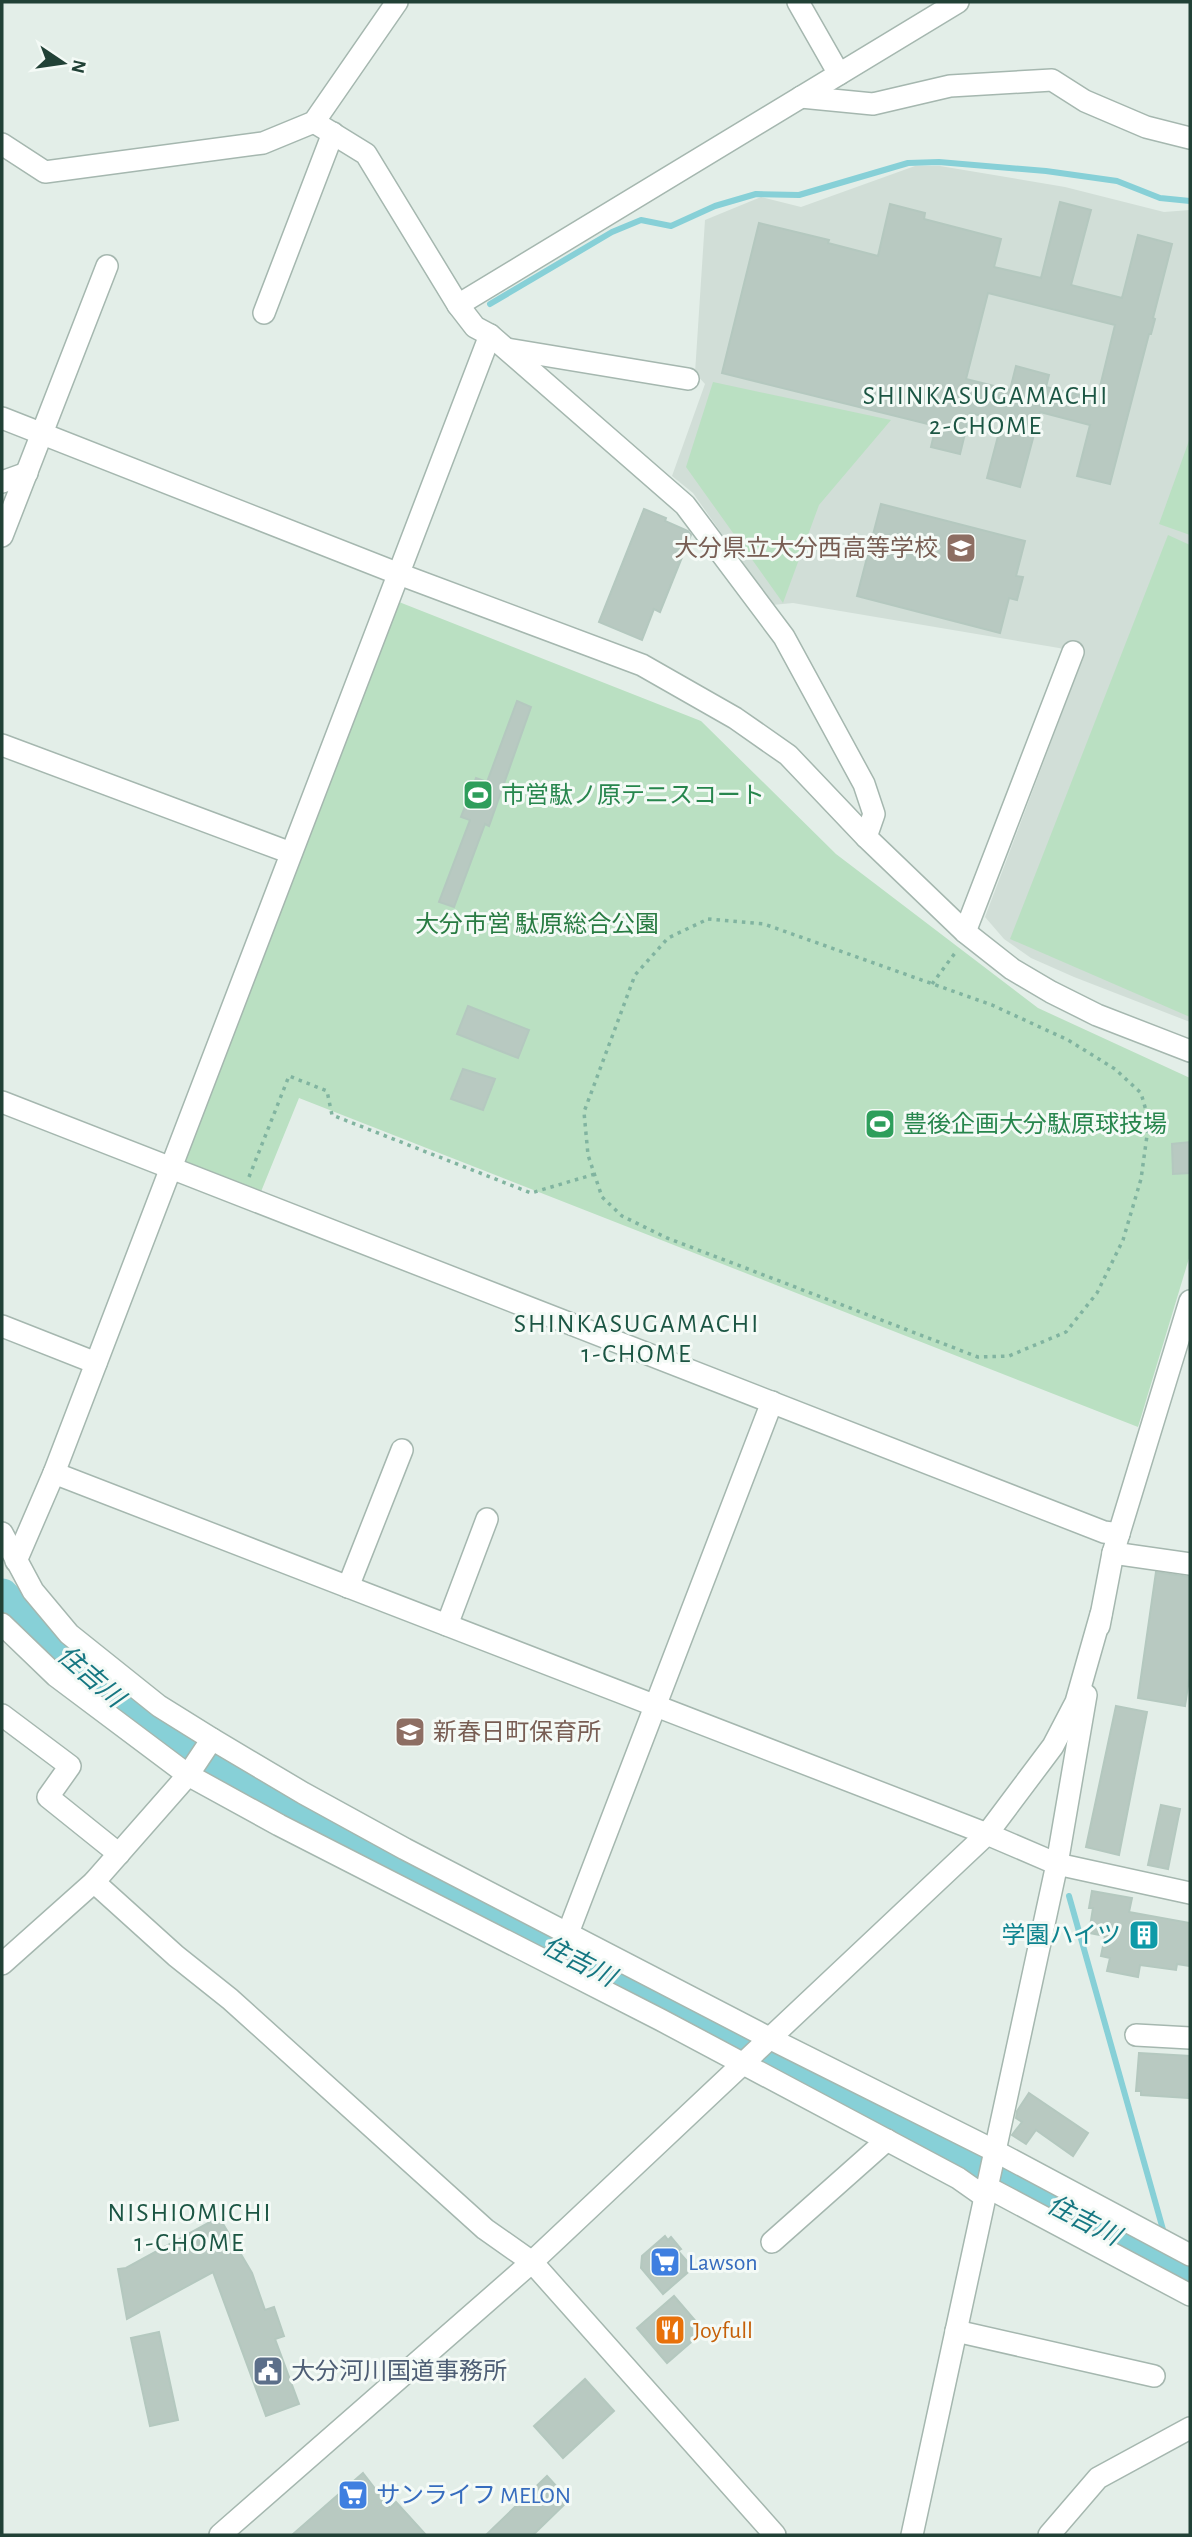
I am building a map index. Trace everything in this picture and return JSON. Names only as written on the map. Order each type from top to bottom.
[{"type":"street","points":[[2,144],[46,172],[263,143],[314,122],[397,2]]},
{"type":"street","points":[[797,2],[839,74]]},
{"type":"street","points":[[458,305],[958,2]]},
{"type":"street","points":[[801,97],[873,104],[950,86],[1052,80],[1085,101],[1146,127],[1190,138]]},
{"type":"street","points":[[314,122],[366,154],[458,305],[475,327],[490,335],[685,505],[784,637],[864,784],[874,814],[866,836]]},
{"type":"street","points":[[264,313],[333,132]]},
{"type":"street","points":[[2,536],[107,266]]},
{"type":"street","points":[[16,1561],[54,1473],[490,335]]},
{"type":"street","points":[[506,349],[688,379]]},
{"type":"street","points":[[2,418],[399,574],[642,665],[735,718],[788,755],[866,836],[965,932],[1003,963],[1051,992],[1097,1015],[1190,1051]]},
{"type":"street","points":[[2,482],[26,473]]},
{"type":"street","points":[[965,932],[1073,652]]},
{"type":"street","points":[[2,745],[291,853]]},
{"type":"street","points":[[2,1102],[1104,1532],[1116,1543],[1190,1564]]},
{"type":"street","points":[[912,2535],[1057,1864],[1116,1543],[1190,1301]]},
{"type":"street","points":[[2,1326],[96,1363]]},
{"type":"street","points":[[568,1933],[772,1402]]},
{"type":"street","points":[[348,1587],[402,1450]]},
{"type":"street","points":[[54,1473],[987,1834],[1057,1864],[1190,1893]]},
{"type":"street","points":[[447,1625],[487,1519]]},
{"type":"street","points":[[2,1533],[33,1591],[69,1634],[159,1706],[210,1741],[405,1849],[771,2039],[995,2151],[1190,2255]]},
{"type":"street","points":[[220,2535],[532,2262],[987,1834],[1053,1746],[1076,1702],[1101,1614]]},
{"type":"street","points":[[2,1623],[56,1676],[191,1771],[279,1825],[555,1965],[958,2178],[1190,2295]]},
{"type":"street","points":[[2,1715],[70,1766],[48,1797],[119,1854]]},
{"type":"street","points":[[2,1964],[94,1882],[191,1771],[210,1741]]},
{"type":"street","points":[[94,1882],[176,1956],[230,1999],[485,2229],[532,2262],[775,2535]]},
{"type":"street","points":[[1136,2035],[1190,2038]]},
{"type":"street","points":[[772,2242],[887,2140]]},
{"type":"street","points":[[956,2331],[1154,2376]]},
{"type":"street","points":[[1049,2535],[1098,2478],[1190,2428]]},
{"type":"path","points":[[708,919],[764,924],[992,1005],[1068,1040],[1115,1069],[1141,1093],[1149,1121],[1141,1179],[1124,1240],[1097,1293],[1066,1332],[1009,1356],[978,1357],[667,1238],[622,1216],[602,1197],[595,1174],[588,1155],[584,1112],[635,975],[668,938],[708,919]]},
{"type":"path","points":[[932,984],[955,953]]},
{"type":"path","points":[[241,1195],[289,1076],[327,1091],[332,1115],[531,1194],[595,1174]]},
{"type":"shaded area","name":"大分県立大分西高等学校","points":[[915,166],[940,166],[1065,187],[1164,212],[1190,210],[1190,1022],[1031,958],[1004,939],[985,917],[1084,655],[1059,648],[793,603],[772,605],[693,493],[672,476],[705,384],[695,373],[705,220],[761,197],[801,207]]},
{"type":"green space","points":[[713,382],[891,420],[819,505],[783,603],[686,467]]},
{"type":"green space","points":[[1190,438],[1190,535],[1159,524]]},
{"type":"green space","points":[[1168,535],[1190,545],[1190,1017],[1010,939]]},
{"type":"green space","name":"大分市営 駄原総合公園","points":[[394,600],[701,721],[836,854],[1038,1008],[1190,1078],[1190,1255],[1138,1427],[299,1098],[258,1199],[174,1165]]},
{"type":"building","points":[[1060,202],[1091,210],[1071,285],[1122,298],[1138,235],[1172,244],[1153,318],[1155,319],[1110,484],[1077,476],[1090,425],[1040,412],[1020,487],[987,478],[1002,421],[970,413],[960,454],[931,447],[936,426],[722,373],[759,223],[829,240],[828,243],[878,256],[890,204],[925,213],[924,219],[1001,239],[994,267],[1041,278]],"holes":[[[988,293],[1115,325],[1097,399],[1046,387],[1049,375],[1016,366],[1010,390],[966,379]]]},
{"type":"building","points":[[881,504],[1025,541],[1016,576],[1023,577],[1017,600],[1009,598],[1000,633],[857,596]]},
{"type":"building","points":[[644,509],[666,518],[665,521],[691,535],[660,612],[654,609],[642,640],[599,622]]},
{"type":"building","points":[[517,701],[531,707],[489,826],[485,824],[454,907],[439,902],[470,820],[461,817],[476,778],[487,782]]},
{"type":"building","points":[[468,1006],[529,1030],[518,1058],[457,1034]]},
{"type":"building","points":[[463,1069],[495,1079],[483,1110],[451,1099]]},
{"type":"building","points":[[1190,1142],[1190,1173],[1173,1174],[1172,1144]]},
{"type":"building","points":[[1156,1572],[1190,1577],[1190,1673],[1185,1706],[1138,1698]]},
{"type":"building","points":[[1116,1706],[1147,1712],[1119,1855],[1086,1847]]},
{"type":"building","points":[[1161,1805],[1180,1809],[1168,1869],[1148,1865]]},
{"type":"building","name":"学園ハイツ","points":[[1092,1891],[1132,1898],[1129,1912],[1190,1923],[1190,1966],[1177,1964],[1176,1970],[1140,1965],[1138,1977],[1107,1971],[1110,1958],[1101,1956],[1105,1936],[1089,1933],[1093,1908],[1089,1908]]},
{"type":"building","points":[[1139,2053],[1190,2056],[1188,2098],[1141,2095],[1141,2091],[1136,2091]]},
{"type":"building","points":[[1029,2093],[1088,2133],[1073,2156],[1036,2130],[1026,2144],[1012,2135],[1022,2122],[1016,2118],[1017,2111]]},
{"type":"building","points":[[219,2217],[252,2273],[265,2310],[274,2307],[284,2336],[275,2339],[299,2404],[266,2416],[213,2272],[127,2319],[118,2269],[126,2268]]},
{"type":"building","name":"Lawson","points":[[665,2236],[668,2240],[671,2237],[681,2249],[678,2251],[693,2268],[663,2294],[641,2268],[642,2256]]},
{"type":"building","name":"Joyfull","points":[[674,2296],[704,2331],[667,2363],[637,2328]]},
{"type":"building","points":[[159,2332],[178,2420],[150,2426],[131,2338]]},
{"type":"building","points":[[585,2379],[614,2411],[563,2458],[534,2426]]},
{"type":"building","name":"サンライフ MELON","points":[[363,2473],[390,2508],[396,2502],[426,2535],[292,2535]]},
{"type":"building","points":[[547,2476],[569,2500],[533,2535],[486,2535]]},
{"type":"waterway","points":[[490,304],[612,232],[641,220],[671,226],[715,206],[756,194],[799,195],[908,163],[939,162],[1046,171],[1117,181],[1160,198],[1190,201]]},
{"type":"waterway","name":"住吉川","points":[[2,1596],[57,1651],[140,1718],[188,1750],[313,1824],[1190,2275]]},
{"type":"waterway","points":[[1069,1896],[1164,2233]]},
{"type":"waterway","name":"住吉川","points":[[1172,2259],[1174,2268]]},
{"type":"place","name":"大分県立大分西高等学校","points":[[961,548]]},
{"type":"place","name":"市営駄ノ原テニスコート","points":[[478,795]]},
{"type":"place","name":"豊後企画大分駄原球技場","points":[[880,1124]]},
{"type":"place","name":"新春日町保育所","points":[[410,1732]]},
{"type":"place","name":"学園ハイツ","points":[[1144,1935]]},
{"type":"place","name":"Lawson","points":[[665,2262]]},
{"type":"place","name":"Joyfull","points":[[670,2330]]},
{"type":"place","name":"大分河川国道事務所","points":[[268,2371]]},
{"type":"place","name":"サンライフ MELON","points":[[353,2495]]},
{"type":"district","name":"SHINKASUGAMACHI 2-CHOME","points":[[986,410]]},
{"type":"district","name":"SHINKASUGAMACHI 1-CHOME","points":[[637,1338]]},
{"type":"district","name":"NISHIOMICHI 1-CHOME","points":[[190,2227]]}]
